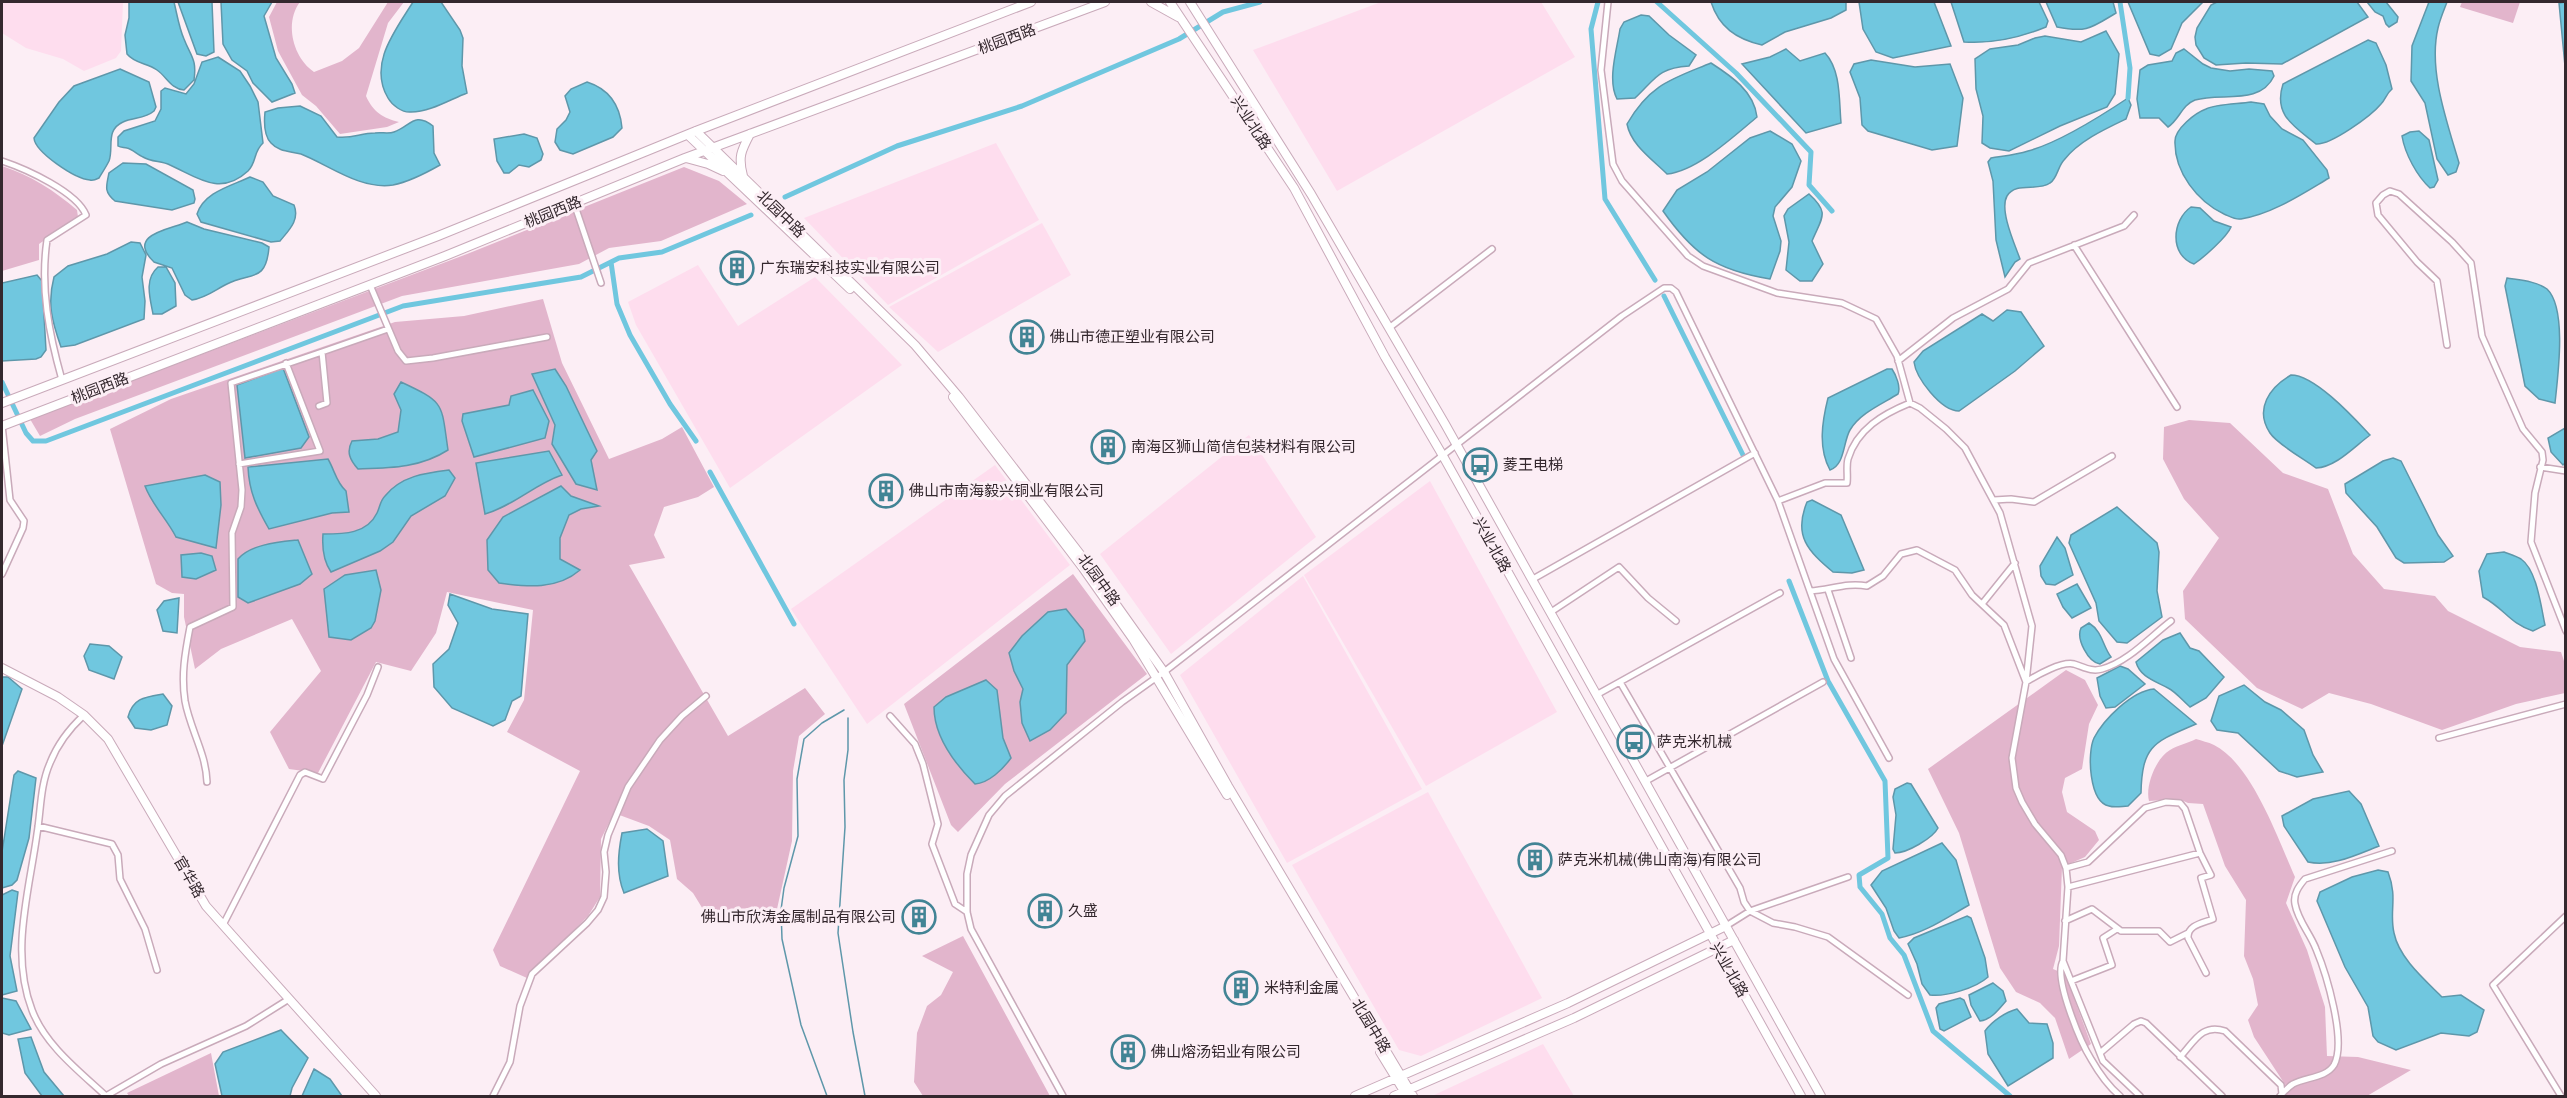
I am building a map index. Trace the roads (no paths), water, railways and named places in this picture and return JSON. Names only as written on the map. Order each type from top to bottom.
[{"type":"main road","name":"桃园西路","points":[[2,403],[438,236],[692,133],[1031,2]]},
{"type":"main road","name":"桃园西路","points":[[4,425],[370,285],[685,158],[1105,2]]},
{"type":"main road","points":[[1151,2],[1169,10],[1184,21]]},
{"type":"main road","name":"兴业北路","points":[[1170,2],[1294,188],[1384,357],[1443,456],[1801,1096]]},
{"type":"main road","name":"兴业北路","points":[[1190,2],[1311,194],[1389,328],[1598,694],[1821,1096]]},
{"type":"main road","points":[[1195,2],[1197,11]]},
{"type":"main road","name":"北园中路","points":[[692,133],[744,178],[915,345],[940,373],[1083,558],[1160,675],[1228,786],[1408,1094]]},
{"type":"main road","points":[[744,178],[739,162],[750,134]]},
{"type":"main road","name":"北园中路","points":[[709,149],[731,175],[894,332],[936,376],[1083,568],[1160,675]]},
{"type":"main road","points":[[685,158],[708,164],[731,175]]},
{"type":"main road","name":"官华路","points":[[2,668],[58,697],[84,715],[108,739],[206,906],[376,1096]]},
{"type":"main road","points":[[1355,1096],[1568,1003],[1726,926]]},
{"type":"main road","points":[[1394,1096],[1408,1094],[1575,1018],[1734,940]]},
{"type":"street","points":[[1608,2],[1601,70],[1609,121],[1612,164],[1622,181],[1688,256],[1703,266],[1777,293],[1842,303],[1876,320],[1898,361],[1910,403],[1920,408],[1946,429],[1965,448],[1994,500],[2032,626],[2026,682],[2012,758],[2016,788],[2026,810],[2061,855],[2066,868],[2068,887],[2063,962],[2103,1061],[2140,1096]]},
{"type":"street","points":[[2,161],[39,176],[76,199],[86,215],[47,240],[44,266],[49,336],[62,380]]},
{"type":"street","points":[[2447,345],[2436,281],[2378,215],[2376,203],[2390,191],[2399,194],[2452,242],[2470,263],[2482,336],[2523,429],[2542,452],[2543,460],[2535,493],[2531,542],[2565,631]]},
{"type":"street","points":[[574,203],[601,283]]},
{"type":"street","points":[[1898,361],[1953,318],[2008,289],[2029,263],[2124,226],[2134,215]]},
{"type":"street","points":[[2074,246],[2177,406]]},
{"type":"street","points":[[1389,328],[1492,249]]},
{"type":"street","points":[[370,285],[398,351],[406,361],[547,338]]},
{"type":"street","points":[[1063,1096],[980,946],[967,912],[967,874],[971,855],[989,815],[1005,796],[1122,702],[1457,446],[1622,316],[1664,288],[1671,288],[1676,292],[1778,501],[1834,658],[1889,758]]},
{"type":"street","points":[[207,782],[206,766],[185,703],[182,671],[190,627],[233,607],[232,533],[241,507],[242,490],[231,383],[388,329]]},
{"type":"street","points":[[319,406],[327,403],[322,351]]},
{"type":"street","points":[[239,464],[320,451],[286,363]]},
{"type":"street","points":[[1778,501],[1825,483],[1847,483],[1848,459],[1863,432],[1889,412],[1910,403]]},
{"type":"street","points":[[2,574],[24,528],[24,521],[10,500],[4,425]]},
{"type":"street","points":[[1533,579],[1755,453]]},
{"type":"street","points":[[1994,500],[2011,499],[2034,502],[2112,456]]},
{"type":"street","points":[[2540,467],[2565,471]]},
{"type":"street","points":[[1810,591],[1828,590],[1852,583],[1867,586],[1883,576],[1901,554],[1912,549],[1955,570],[1972,595],[2004,625],[2026,682]]},
{"type":"street","points":[[1982,604],[2014,563]]},
{"type":"street","points":[[1551,612],[1619,567],[1648,598],[1677,621]]},
{"type":"street","points":[[1828,590],[1851,658]]},
{"type":"street","points":[[1598,694],[1780,593]]},
{"type":"street","points":[[2026,682],[2041,673],[2072,663],[2086,669],[2099,670],[2119,662],[2171,621]]},
{"type":"street","points":[[223,925],[300,776],[306,772],[323,779],[367,695],[378,667]]},
{"type":"street","points":[[1620,682],[1740,888],[1744,902],[1750,911],[1773,923],[1828,937],[1908,995]]},
{"type":"street","points":[[1646,781],[1823,682]]},
{"type":"street","points":[[493,1096],[510,1062],[520,1006],[532,974],[587,923],[598,910],[604,897],[606,872],[604,852],[608,835],[628,787],[660,740],[682,716],[706,696]]},
{"type":"street","points":[[2439,738],[2565,704]]},
{"type":"street","points":[[84,715],[70,728],[50,761],[43,783],[23,911],[22,971],[32,1010],[42,1030],[66,1058],[105,1096],[161,1064],[246,1026],[289,999]]},
{"type":"street","points":[[890,716],[915,744],[923,764],[938,824],[932,844],[955,904],[967,912]]},
{"type":"street","points":[[2066,868],[2088,862],[2145,808],[2166,802],[2180,803],[2185,809],[2200,853],[2211,874],[2201,878],[2213,919],[2190,928],[2188,933],[2188,938],[2206,973]]},
{"type":"street","points":[[38,826],[112,844],[118,855],[120,879],[145,929],[158,970]]},
{"type":"street","points":[[2281,1095],[2292,1085],[2327,1072],[2334,1064],[2337,1054],[2332,994],[2316,947],[2303,928],[2294,902],[2298,888],[2305,879],[2392,851]]},
{"type":"street","points":[[2068,887],[2200,853]]},
{"type":"street","points":[[1726,926],[1750,911],[1848,877]]},
{"type":"street","points":[[2065,921],[2092,909],[2121,932],[2159,931],[2170,942],[2188,933]]},
{"type":"street","points":[[2561,1096],[2493,985],[2565,916]]},
{"type":"street","points":[[2071,981],[2112,965],[2103,938],[2117,929]]},
{"type":"street","points":[[2063,962],[2059,967],[2061,979],[2070,1011],[2085,1048],[2101,1076],[2120,1096]]},
{"type":"street","points":[[2100,1053],[2134,1024],[2141,1021],[2146,1023],[2222,1096]]},
{"type":"street","points":[[2180,1057],[2205,1030],[2216,1028],[2225,1031],[2281,1085],[2281,1095]]},
{"type":"water","points":[[129,2],[174,2],[181,30],[195,67],[194,80],[184,90],[172,85],[153,68],[134,60],[127,54],[125,35],[129,18]]},
{"type":"water","points":[[178,2],[212,2],[214,52],[206,56],[197,54]]},
{"type":"water","points":[[221,2],[272,2],[264,16],[276,58],[295,93],[272,102],[253,83],[247,71],[232,60],[223,44]]},
{"type":"water","points":[[413,2],[441,2],[460,30],[463,38],[462,66],[467,93],[432,108],[408,112],[398,108],[390,101],[381,73],[386,48]]},
{"type":"water","points":[[1711,2],[1846,2],[1846,10],[1831,18],[1785,32],[1762,45],[1730,31],[1714,11]]},
{"type":"water","points":[[1859,2],[1934,2],[1951,46],[1893,58],[1876,52],[1863,29]]},
{"type":"water","points":[[1951,2],[2039,2],[2048,21],[2046,27],[2016,37],[1996,41],[1964,42]]},
{"type":"water","points":[[2046,2],[2113,2],[2116,13],[2088,28],[2067,29],[2057,27]]},
{"type":"water","points":[[2128,2],[2203,2],[2182,23],[2171,49],[2159,56],[2150,54]]},
{"type":"water","points":[[2217,2],[2357,2],[2368,17],[2282,64],[2216,65],[2204,58],[2196,45],[2195,37],[2197,28],[2211,5]]},
{"type":"water","points":[[2367,2],[2386,2],[2398,17],[2397,22],[2389,27],[2383,16],[2375,12]]},
{"type":"water","points":[[2429,2],[2447,2],[2438,28],[2435,61],[2444,113],[2459,163],[2456,172],[2448,175],[2437,159],[2425,103],[2411,81],[2412,46]]},
{"type":"water","points":[[2566,2],[2566,66],[2565,66],[2559,3]]},
{"type":"water","points":[[1641,15],[1649,16],[1669,35],[1696,55],[1689,66],[1670,69],[1658,75],[1635,98],[1617,99],[1613,74],[1620,29],[1624,22]]},
{"type":"water","points":[[2106,31],[2119,54],[2115,94],[2107,107],[2060,126],[2009,151],[1990,148],[1982,143],[1983,116],[1976,89],[1975,59],[1990,49],[2018,45],[2035,38],[2045,36],[2081,42]]},
{"type":"water","points":[[2368,40],[2376,43],[2386,65],[2392,89],[2381,104],[2360,122],[2331,140],[2316,144],[2293,125],[2283,112],[2281,95],[2283,84]]},
{"type":"water","points":[[1786,49],[1800,61],[1825,53],[1837,77],[1841,123],[1806,133],[1742,64],[1770,57]]},
{"type":"water","points":[[2184,49],[2211,68],[2230,71],[2249,69],[2272,71],[2274,76],[2268,85],[2250,95],[2195,100],[2187,105],[2168,127],[2159,118],[2140,118],[2137,99],[2140,70],[2148,65],[2172,61],[2176,53]]},
{"type":"water","points":[[218,57],[240,71],[258,102],[263,143],[248,171],[238,179],[218,184],[199,179],[167,164],[146,159],[129,149],[118,146],[118,137],[124,131],[155,121],[161,109],[161,91],[165,88],[186,94],[194,84],[202,62]]},
{"type":"water","points":[[1871,60],[1915,67],[1950,64],[1963,98],[1957,146],[1932,150],[1868,131],[1862,125],[1860,98],[1850,72],[1854,64]]},
{"type":"water","points":[[1711,63],[1734,79],[1746,92],[1757,117],[1703,160],[1667,174],[1637,145],[1627,124],[1653,91],[1673,79]]},
{"type":"water","points":[[120,69],[149,82],[156,107],[147,115],[117,125],[112,134],[109,161],[99,178],[92,180],[75,175],[48,157],[36,144],[34,138],[59,102],[74,86]]},
{"type":"water","points":[[587,82],[601,89],[612,99],[619,112],[622,128],[613,137],[573,154],[560,150],[555,142],[557,129],[570,112],[565,96],[571,89]]},
{"type":"water","points":[[2128,98],[2131,105],[2126,119],[2077,147],[2062,163],[2052,181],[2045,186],[2016,189],[2007,196],[2006,218],[2020,259],[2015,262],[2005,277],[1996,240],[1993,181],[1988,162],[1991,158],[2023,152],[2052,142],[2092,121]]},
{"type":"water","points":[[2251,102],[2264,104],[2270,116],[2282,129],[2303,140],[2327,170],[2329,178],[2264,213],[2237,219],[2214,209],[2189,185],[2179,164],[2175,141],[2182,127],[2202,111],[2210,107]]},
{"type":"water","points":[[300,106],[321,116],[337,137],[392,133],[417,120],[427,122],[433,126],[434,153],[440,165],[405,182],[381,186],[357,180],[301,154],[278,148],[267,137],[265,112]]},
{"type":"water","points":[[1770,131],[1792,144],[1801,161],[1792,187],[1775,207],[1773,216],[1781,241],[1780,251],[1770,279],[1735,271],[1708,258],[1685,239],[1663,211],[1677,190],[1707,172],[1750,138]]},
{"type":"water","points":[[2419,131],[2429,140],[2438,180],[2434,187],[2430,188],[2412,164],[2402,136]]},
{"type":"water","points":[[524,134],[537,138],[543,154],[541,160],[529,167],[519,165],[509,173],[504,173],[497,161],[494,139]]},
{"type":"water","points":[[123,163],[146,164],[193,190],[194,203],[172,210],[115,201],[107,192],[109,173]]},
{"type":"water","points":[[250,177],[263,182],[273,196],[294,205],[295,220],[280,241],[271,242],[201,222],[197,214],[201,206],[212,195]]},
{"type":"water","points":[[1809,194],[1816,200],[1822,211],[1821,221],[1812,241],[1823,264],[1812,281],[1800,281],[1786,270],[1789,242],[1784,216],[1788,209]]},
{"type":"water","points":[[2191,207],[2200,208],[2214,221],[2231,227],[2220,242],[2194,264],[2180,253],[2176,237],[2180,220]]},
{"type":"water","points":[[187,222],[204,229],[262,243],[269,247],[265,266],[256,274],[236,280],[206,296],[192,300],[185,295],[172,268],[154,262],[146,253],[145,245],[154,234]]},
{"type":"water","points":[[131,242],[140,243],[146,255],[142,277],[145,301],[144,319],[75,345],[61,347],[51,312],[54,277],[68,266],[107,254]]},
{"type":"water","points":[[158,267],[166,267],[175,283],[176,306],[162,314],[153,314],[149,283]]},
{"type":"water","points":[[37,275],[42,281],[46,350],[41,357],[36,359],[2,361],[2,283]]},
{"type":"water","points":[[2507,278],[2538,284],[2547,289],[2553,298],[2557,311],[2560,343],[2555,403],[2539,399],[2525,386],[2505,286]]},
{"type":"water","points":[[2007,310],[2021,312],[2044,346],[2015,371],[1959,411],[1945,406],[1924,385],[1914,362],[1923,351],[1982,314],[1993,321]]},
{"type":"water","points":[[283,368],[309,437],[301,448],[245,458],[237,385]]},
{"type":"water","points":[[555,369],[566,386],[597,451],[591,460],[597,490],[576,484],[552,444],[555,425],[532,374]]},
{"type":"water","points":[[1887,369],[1892,369],[1895,374],[1898,394],[1872,409],[1854,424],[1838,463],[1830,470],[1826,462],[1822,435],[1828,398]]},
{"type":"water","points":[[2291,375],[2301,377],[2322,390],[2370,435],[2338,460],[2316,468],[2284,447],[2273,437],[2265,424],[2264,407],[2271,392]]},
{"type":"water","points":[[401,382],[434,400],[439,406],[448,450],[416,464],[358,469],[350,456],[349,449],[352,441],[378,439],[398,432],[401,410],[394,394]]},
{"type":"water","points":[[533,390],[549,421],[545,438],[474,457],[462,421],[463,414],[509,405],[511,396]]},
{"type":"water","points":[[2565,428],[2565,463],[2563,465],[2551,452],[2548,438]]},
{"type":"water","points":[[549,451],[562,475],[505,506],[485,514],[476,463]]},
{"type":"water","points":[[2393,458],[2401,461],[2438,535],[2453,556],[2444,562],[2404,563],[2396,558],[2377,527],[2346,493],[2345,484],[2383,461]]},
{"type":"water","points":[[328,459],[346,491],[349,512],[332,513],[269,529],[254,500],[248,467]]},
{"type":"water","points":[[449,470],[455,478],[445,496],[411,516],[393,542],[380,551],[331,572],[324,554],[323,534],[347,533],[361,529],[373,520],[383,498],[398,484],[422,474]]},
{"type":"water","points":[[205,475],[220,482],[221,505],[216,548],[176,537],[145,486]]},
{"type":"water","points":[[561,486],[571,496],[599,506],[581,509],[569,515],[560,538],[560,559],[580,570],[562,581],[541,586],[499,583],[488,570],[487,540],[503,517]]},
{"type":"water","points":[[1812,500],[1841,515],[1864,570],[1852,573],[1833,572],[1810,550],[1802,534],[1802,524],[1807,502]]},
{"type":"water","points":[[2117,507],[2157,543],[2159,552],[2157,591],[2162,617],[2127,643],[2117,642],[2099,621],[2096,603],[2069,543],[2071,535]]},
{"type":"water","points":[[2057,537],[2065,548],[2073,575],[2055,585],[2046,584],[2041,576],[2040,566]]},
{"type":"water","points":[[298,540],[312,574],[300,584],[248,603],[238,597],[238,559],[258,547]]},
{"type":"water","points":[[2504,552],[2521,559],[2535,580],[2545,625],[2533,631],[2512,620],[2483,597],[2479,571],[2487,554]]},
{"type":"water","points":[[201,553],[212,556],[216,570],[196,579],[182,577],[181,555]]},
{"type":"water","points":[[376,570],[381,590],[375,621],[371,628],[351,640],[329,637],[324,589],[345,575]]},
{"type":"water","points":[[2077,584],[2091,608],[2072,618],[2063,607],[2057,594]]},
{"type":"water","points":[[450,594],[492,609],[528,614],[521,696],[512,701],[505,720],[493,726],[452,708],[434,687],[433,664],[449,649],[458,623],[448,605]]},
{"type":"water","points":[[179,598],[177,633],[163,631],[157,610],[164,601]]},
{"type":"water","points":[[1066,609],[1083,630],[1085,641],[1067,665],[1066,713],[1050,730],[1030,741],[1022,723],[1020,702],[1023,689],[1014,671],[1009,653],[1022,636],[1048,612]]},
{"type":"water","points":[[2089,623],[2097,630],[2111,657],[2100,664],[2087,655],[2080,638],[2081,628]]},
{"type":"water","points":[[2180,633],[2190,648],[2199,651],[2224,677],[2206,698],[2190,707],[2177,694],[2144,675],[2136,662],[2163,640]]},
{"type":"water","points":[[90,644],[109,646],[122,657],[114,679],[89,670],[84,656]]},
{"type":"water","points":[[2120,666],[2128,669],[2145,684],[2115,707],[2106,708],[2100,696],[2097,678]]},
{"type":"water","points":[[2,677],[8,677],[22,689],[2,746]]},
{"type":"water","points":[[986,680],[997,690],[1003,738],[1011,758],[1000,771],[975,784],[947,749],[938,728],[934,707],[946,697]]},
{"type":"water","points":[[2244,685],[2265,702],[2281,710],[2304,730],[2313,755],[2323,772],[2297,777],[2279,771],[2238,733],[2217,730],[2211,721],[2219,696]]},
{"type":"water","points":[[2154,689],[2196,724],[2170,735],[2148,754],[2144,764],[2141,793],[2128,806],[2109,806],[2102,803],[2097,796],[2091,776],[2090,765],[2094,738],[2104,723],[2128,700]]},
{"type":"water","points":[[163,694],[172,706],[167,725],[151,730],[135,728],[128,717],[133,706],[145,698]]},
{"type":"water","points":[[18,771],[36,778],[29,838],[17,880],[12,885],[2,888],[2,852],[14,775]]},
{"type":"water","points":[[1907,783],[1911,784],[1938,828],[1919,844],[1895,853],[1893,849],[1896,815],[1893,797],[1895,789]]},
{"type":"water","points":[[2349,791],[2361,804],[2379,846],[2335,862],[2308,862],[2284,826],[2282,816],[2313,799]]},
{"type":"water","points":[[647,829],[663,841],[668,876],[624,893],[618,863],[622,833]]},
{"type":"water","points":[[1942,843],[1956,860],[1969,905],[1927,929],[1899,938],[1894,931],[1886,908],[1871,885],[1882,871]]},
{"type":"water","points":[[2378,870],[2388,872],[2391,881],[2394,933],[2401,951],[2442,997],[2461,995],[2484,1010],[2477,1032],[2469,1036],[2441,1033],[2396,1050],[2378,1042],[2373,1036],[2368,1007],[2345,967],[2317,901],[2320,892],[2352,877]]},
{"type":"water","points":[[12,890],[18,892],[10,956],[17,991],[2,995],[2,895]]},
{"type":"water","points":[[1967,916],[1971,918],[1985,958],[1988,977],[1960,991],[1944,995],[1930,995],[1922,984],[1917,964],[1908,944],[1914,938]]},
{"type":"water","points":[[1993,983],[2003,991],[2006,1001],[1998,1011],[1980,1021],[1971,1005],[1969,995]]},
{"type":"water","points":[[2,998],[16,1001],[31,1029],[9,1035],[2,1033]]},
{"type":"water","points":[[1960,998],[1964,1000],[1971,1017],[1944,1031],[1940,1029],[1936,1008],[1939,1004]]},
{"type":"water","points":[[2017,1009],[2029,1023],[2047,1024],[2053,1043],[2053,1058],[2008,1086],[1988,1054],[1985,1031],[1999,1017]]},
{"type":"water","points":[[281,1030],[308,1058],[290,1096],[222,1096],[215,1064],[223,1052]]},
{"type":"water","points":[[31,1037],[44,1072],[64,1096],[42,1096],[25,1073],[18,1039]]},
{"type":"water","points":[[314,1069],[330,1079],[342,1096],[302,1096]]},
{"type":"waterway","points":[[785,197],[897,146],[1022,106],[1179,39],[1223,12],[1260,2]]},
{"type":"waterway","points":[[1598,2],[1591,29],[1605,199],[1655,280]]},
{"type":"waterway","points":[[1657,2],[1736,73],[1811,152],[1809,185],[1832,211]]},
{"type":"waterway","points":[[2120,2],[2130,68],[2128,98]]},
{"type":"waterway","points":[[2,382],[26,433],[33,441],[46,441],[403,306],[581,277],[619,258],[662,252],[751,215]]},
{"type":"waterway","points":[[611,262],[617,304],[630,335],[670,404],[696,441]]},
{"type":"waterway","points":[[1664,296],[1743,455]]},
{"type":"waterway","points":[[710,472],[794,624]]},
{"type":"waterway","points":[[1789,581],[1828,681],[1885,781],[1888,858],[1859,875],[1860,887],[1882,914],[1890,938],[1904,955],[1933,1031],[2010,1096]]},
{"type":"waterway","points":[[827,1096],[801,1025],[782,939],[781,910],[784,888],[798,836],[797,779],[804,739],[822,723],[844,710]]},
{"type":"waterway","points":[[848,718],[848,750],[844,780],[845,827],[838,933],[865,1096]]},
{"type":"place","name":"广东瑞安科技实业有限公司","points":[[737,268]]},
{"type":"place","name":"佛山市德正塑业有限公司","points":[[1027,337]]},
{"type":"place","name":"南海区狮山简信包装材料有限公司","points":[[1108,447]]},
{"type":"place","name":"菱王电梯","points":[[1480,465]]},
{"type":"place","name":"佛山市南海毅兴铜业有限公司","points":[[886,491]]},
{"type":"place","name":"萨克米机械","points":[[1634,742]]},
{"type":"place","name":"萨克米机械(佛山南海)有限公司","points":[[1535,860]]},
{"type":"place","name":"久盛","points":[[1045,911]]},
{"type":"place","name":"佛山市欣涛金属制品有限公司","points":[[919,917]]},
{"type":"place","name":"米特利金属","points":[[1241,988]]},
{"type":"place","name":"佛山熔汤铝业有限公司","points":[[1128,1052]]}]
